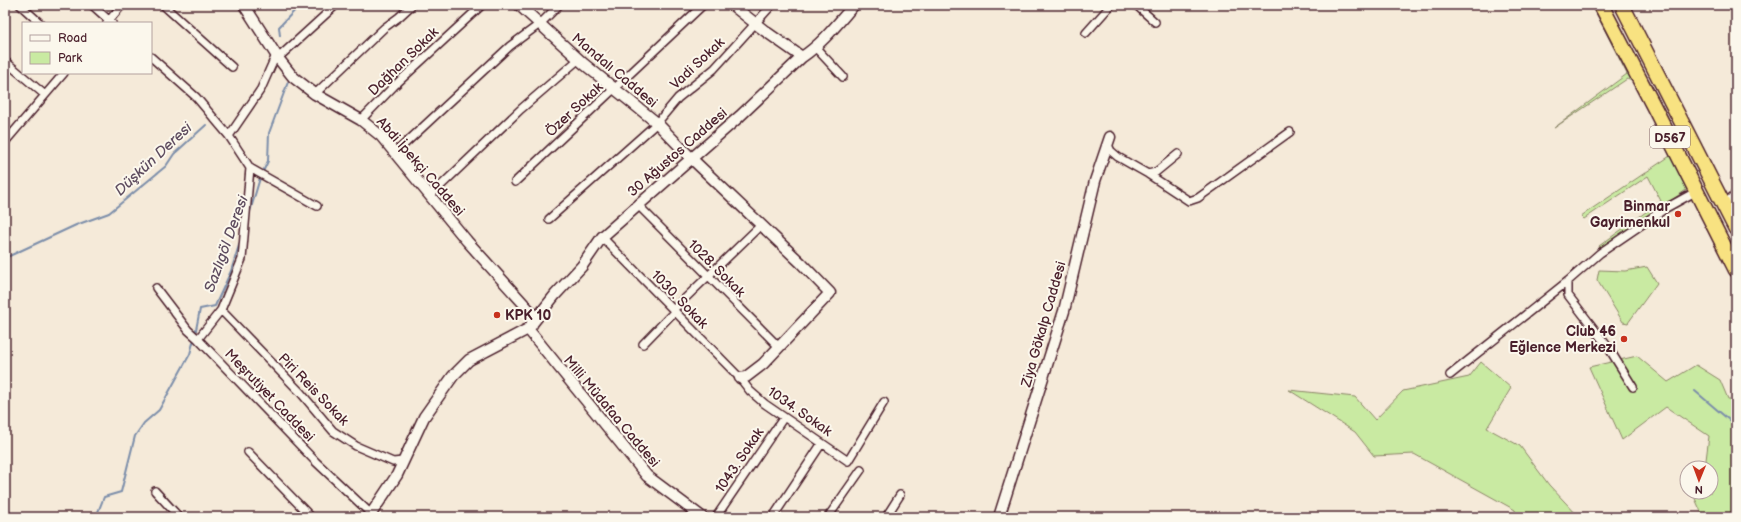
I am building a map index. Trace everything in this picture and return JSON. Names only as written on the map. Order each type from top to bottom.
[{"type":"highway","name":"D567","points":[[1601,5],[1736,270]]},
{"type":"highway","name":"D567","points":[[1622,5],[1736,229]]},
{"type":"street","points":[[20,5],[39,22]]},
{"type":"street","points":[[92,5],[109,22],[122,5]]},
{"type":"street","points":[[163,5],[232,68]]},
{"type":"street","name":"Abdi İpekçi Caddesi","points":[[244,5],[277,57],[293,77],[315,94],[361,120],[381,136],[430,196],[532,313],[530,327]]},
{"type":"street","points":[[229,136],[261,89],[277,57],[336,5]]},
{"type":"street","points":[[315,94],[384,28],[399,18],[412,5]]},
{"type":"street","name":"Dağhan Sokak","points":[[361,120],[394,86],[482,5]]},
{"type":"street","name":"Mandalı Caddesi","points":[[519,5],[614,89],[657,123],[830,293],[779,347]]},
{"type":"street","points":[[395,153],[510,46],[541,23],[559,5]]},
{"type":"street","name":"Özer Sokak","points":[[515,182],[703,5]]},
{"type":"street","points":[[732,5],[755,24],[802,57]]},
{"type":"street","name":"Vadi Sokak","points":[[549,219],[657,123],[678,98],[714,69],[772,5]]},
{"type":"street","name":"30 Ağustos Caddesi","points":[[530,327],[555,295],[582,266],[602,237],[740,116],[802,57],[815,47],[854,5]]},
{"type":"street","points":[[1086,33],[1111,5]]},
{"type":"street","points":[[1136,5],[1155,22]]},
{"type":"street","points":[[815,47],[843,77]]},
{"type":"street","points":[[152,58],[196,97],[229,136],[250,168],[317,206]]},
{"type":"street","points":[[430,196],[521,109],[579,59]]},
{"type":"street","points":[[5,61],[45,95]]},
{"type":"street","points":[[5,142],[63,74]]},
{"type":"street","points":[[1109,141],[1111,151],[1118,158],[1148,174],[1189,201],[1194,200],[1290,132]]},
{"type":"street","name":"Ziya Gökalp Caddesi","points":[[1001,516],[1064,311],[1095,181],[1109,141]]},
{"type":"street","points":[[1148,174],[1156,172],[1178,154]]},
{"type":"street","points":[[198,339],[221,310],[242,259],[250,168]]},
{"type":"street","points":[[1450,375],[1568,281],[1600,253],[1666,208],[1697,191]]},
{"type":"street","points":[[1724,205],[1736,193]]},
{"type":"street","name":"1028. Sokak","points":[[638,205],[779,347]]},
{"type":"street","points":[[643,344],[707,276],[761,225]]},
{"type":"street","name":"1030. Sokak","points":[[602,237],[740,378]]},
{"type":"street","points":[[1568,281],[1568,295],[1608,348],[1633,387]]},
{"type":"street","name":"Meşrutiyet Caddesi","points":[[156,288],[188,330],[316,462],[370,515]]},
{"type":"street","name":"Piri Reis Sokak","points":[[221,310],[333,430],[356,446],[393,462],[403,461]]},
{"type":"street","points":[[370,515],[397,476],[424,417],[453,376],[469,360],[530,327]]},
{"type":"street","name":"Milli Müdafaa Caddesi","points":[[530,327],[647,476],[702,517]]},
{"type":"street","points":[[740,378],[746,377],[763,364],[779,347]]},
{"type":"street","name":"1034. Sokak","points":[[740,378],[750,391],[784,417],[848,461],[884,402]]},
{"type":"street","name":"1043. Sokak","points":[[716,517],[784,417]]},
{"type":"street","points":[[773,517],[822,443]]},
{"type":"street","points":[[248,452],[311,517]]},
{"type":"street","points":[[828,517],[861,470]]},
{"type":"street","points":[[154,491],[179,517]]},
{"type":"street","points":[[886,517],[900,495]]},
{"type":"green space","points":[[1592,5],[1597,5],[1689,188],[1601,249],[1599,246],[1661,201],[1648,176],[1584,219],[1581,216],[1670,156],[1634,82],[1627,79],[1554,128],[1627,74]]},
{"type":"green space","points":[[1647,267],[1657,283],[1628,323],[1623,322],[1597,280],[1599,270],[1625,271]]},
{"type":"green space","points":[[1637,356],[1668,382],[1696,365],[1720,380],[1728,399],[1736,399],[1736,517],[1696,517],[1702,514],[1696,500],[1719,500],[1719,460],[1706,460],[1709,436],[1666,407],[1622,440],[1589,367]]},
{"type":"green space","points":[[1481,362],[1511,388],[1487,428],[1520,446],[1549,485],[1579,517],[1516,517],[1515,510],[1414,454],[1374,456],[1355,432],[1289,390],[1355,397],[1375,420],[1403,391],[1469,377]]},
{"type":"waterway","points":[[280,36],[279,27],[300,5]]},
{"type":"waterway","name":"Sazlıgöl Deresi","points":[[249,215],[260,178],[268,161],[269,133],[288,82]]},
{"type":"waterway","name":"Düşkün Deresi","points":[[5,258],[76,225],[109,213],[166,166],[174,154],[206,125]]},
{"type":"waterway","name":"Sazlıgöl Deresi","points":[[195,335],[200,309],[215,306],[231,271],[240,242]]},
{"type":"waterway","name":"Sazlıgöl Deresi","points":[[96,517],[104,497],[121,492],[135,436],[144,423],[159,410],[190,354],[194,339]]},
{"type":"waterway","points":[[1695,391],[1735,425],[1736,453]]},
{"type":"waterway","points":[[1735,517],[1736,503]]},
{"type":"place","name":"Binmar Gayrimenkul","points":[[1678,214]]},
{"type":"place","name":"KPK 10","points":[[497,315]]},
{"type":"place","name":"Club 46 Eğlence Merkezi","points":[[1624,339]]}]
